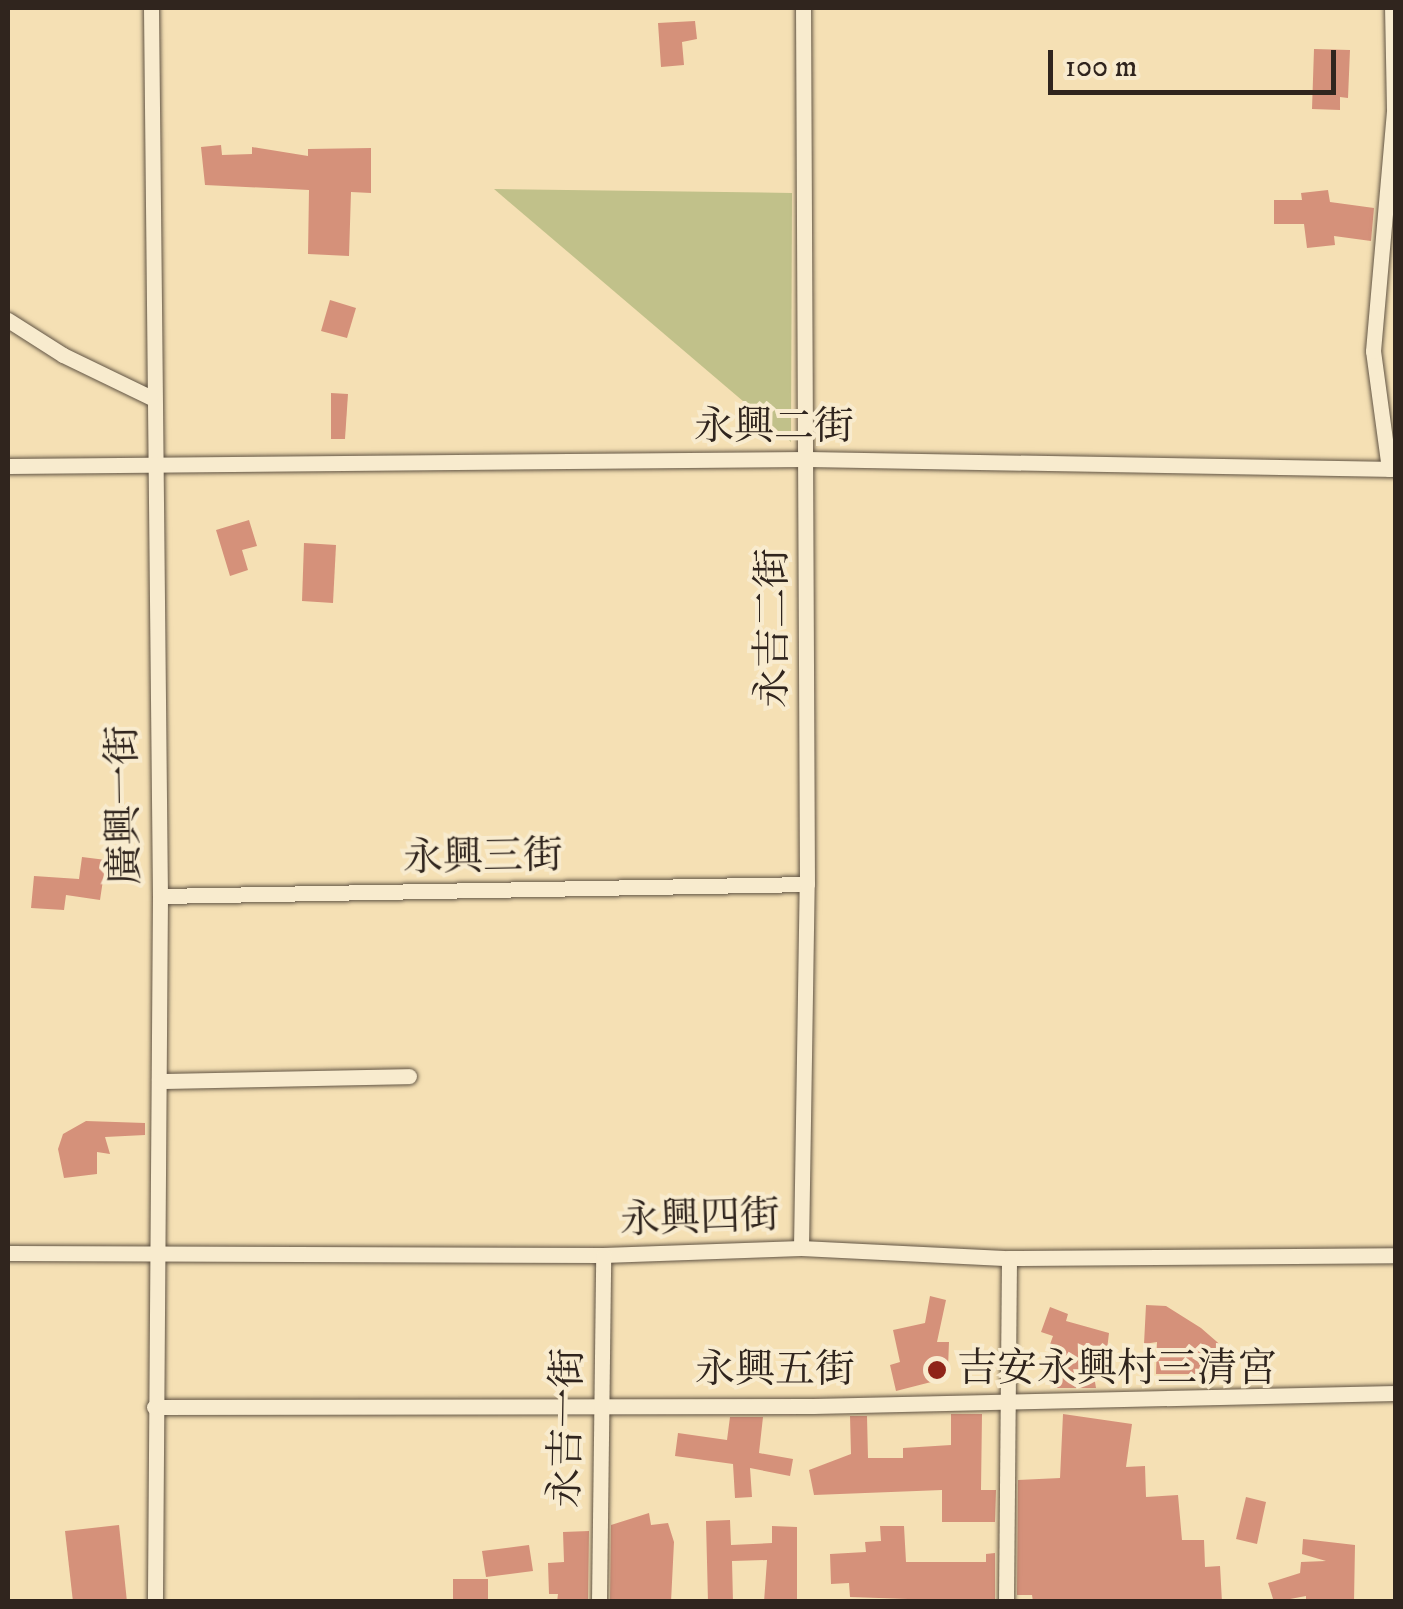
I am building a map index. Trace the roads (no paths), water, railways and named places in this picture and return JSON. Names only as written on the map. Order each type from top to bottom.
[{"type":"street","name":"廣興一街","points":[[151,8],[150,397],[160,896],[155,1602]]},
{"type":"street","name":"永吉二街","points":[[801,1248],[807,884],[803,8]]},
{"type":"street","points":[[1392,8],[1394,109],[1372,351],[1392,469]]},
{"type":"street","points":[[8,320],[63,356],[150,397]]},
{"type":"street","name":"永興二街","points":[[8,466],[807,459],[1392,469]]},
{"type":"street","name":"永興三街","points":[[160,896],[807,884]]},
{"type":"street","points":[[159,1081],[408,1076]]},
{"type":"street","name":"永興四街","points":[[8,1253],[156,1250],[603,1255],[801,1248],[1008,1258],[1396,1255]]},
{"type":"street","name":"永吉一街","points":[[599,1602],[603,1255]]},
{"type":"street","points":[[1006,1602],[1008,1258]]},
{"type":"street","name":"永興五街","points":[[154,1407],[1007,1402],[1396,1393]]},
{"type":"place","name":"吉安永興村三清宮","points":[[937,1370]]}]
